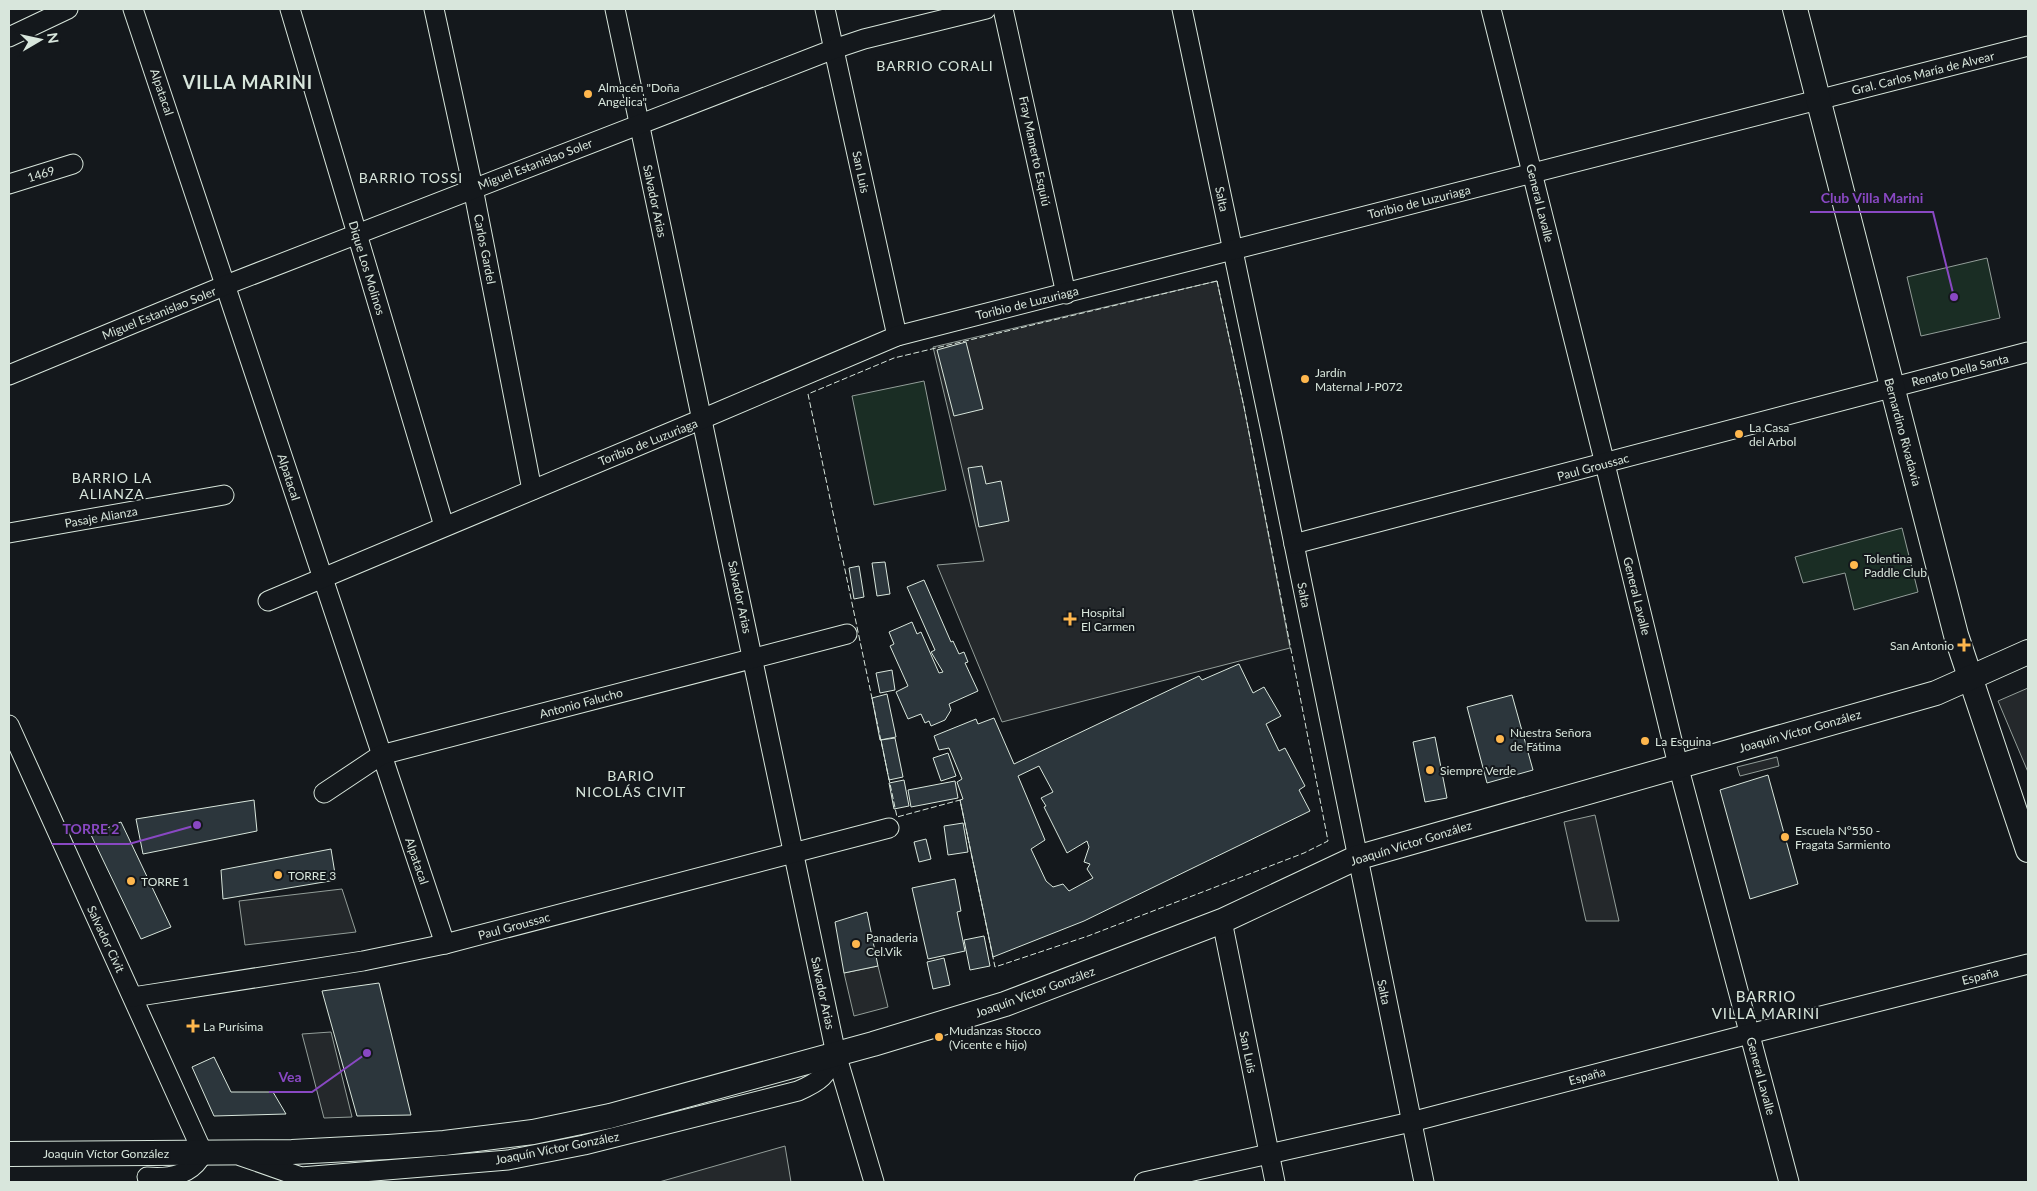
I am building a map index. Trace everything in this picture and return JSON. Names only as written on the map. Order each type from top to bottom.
[{"type":"main road","name":"Bernardino Rivadavia","points":[[1795,9],[1956,635],[2028,850]]},
{"type":"main road","name":"Joaquín Víctor González","points":[[9,1154],[292,1152],[388,1147],[533,1132],[610,1116],[907,1034],[1005,1004],[1222,921],[1356,858],[1936,693],[2028,652]]},
{"type":"street","points":[[9,37],[68,9]]},
{"type":"street","name":"Alpatacal","points":[[134,9],[445,944]]},
{"type":"street","name":"Dique Los Molinos","points":[[290,9],[444,526]]},
{"type":"street","name":"Carlos Gardel","points":[[434,9],[473,188],[532,490]]},
{"type":"street","name":"Salvador Arias","points":[[615,9],[836,1054],[874,1182]]},
{"type":"street","name":"San Luis","points":[[825,9],[896,336]]},
{"type":"street","name":"Miguel Estanislao Soler","points":[[9,375],[226,285],[834,49],[864,39],[986,9]]},
{"type":"street","name":"Fray Mamerto Esquiú","points":[[1003,9],[1066,294]]},
{"type":"street","name":"Salta","points":[[1182,9],[1294,544],[1356,858],[1424,1182]]},
{"type":"street","name":"General Lavalle","points":[[1491,9],[1678,765],[1789,1182]]},
{"type":"street","name":"Gral. Carlos María de Alvear","points":[[1818,100],[2028,46]]},
{"type":"street","name":"Toribio de Luzuriaga","points":[[268,601],[702,420],[896,336],[1818,100]]},
{"type":"street","name":"1469","points":[[9,184],[73,164]]},
{"type":"street","name":"Renato Della Santa","points":[[1891,387],[2028,352]]},
{"type":"street","name":"Paul Groussac","points":[[1294,544],[1605,464],[1891,387]]},
{"type":"street","name":"Pasaje Alianza","points":[[9,533],[224,495]]},
{"type":"street","name":"Antonio Falucho","points":[[324,793],[381,755],[846,634]]},
{"type":"street","name":"Salvador Civit","points":[[9,725],[203,1153]]},
{"type":"street","name":"Paul Groussac","points":[[133,997],[354,962],[445,944],[890,828]]},
{"type":"street","name":"San Luis","points":[[1222,921],[1275,1182]]},
{"type":"street","name":"España","points":[[1144,1182],[1411,1122],[2028,964]]},
{"type":"street","points":[[122,1153],[148,1179]]},
{"type":"street","name":"Joaquín Víctor González","points":[[148,1179],[184,1173],[196,1165],[203,1153]]},
{"type":"green space","points":[[1987,258],[2000,318],[1921,336],[1907,277]]},
{"type":"green space","points":[[924,381],[946,490],[874,505],[852,396]]},
{"type":"green space","name":"Tolentina Paddle Club","points":[[1902,528],[1918,592],[1854,610],[1845,573],[1803,583],[1795,557]]},
{"type":"shaded area","points":[[1217,281],[1244,407],[1290,648],[1002,722],[937,565],[984,561],[933,347]]},
{"type":"shaded area","points":[[2028,688],[2028,772],[1998,701]]},
{"type":"shaded area","points":[[1777,757],[1779,766],[1740,776],[1737,767]]},
{"type":"shaded area","points":[[1595,815],[1619,921],[1586,921],[1564,822]]},
{"type":"shaded area","points":[[342,889],[356,932],[245,945],[239,901]]},
{"type":"shaded area","points":[[878,966],[888,1007],[854,1016],[844,973]]},
{"type":"shaded area","points":[[331,1032],[352,1117],[324,1118],[302,1034]]},
{"type":"shaded area","points":[[785,1146],[791,1182],[659,1182]]},
{"type":"building","points":[[966,342],[983,409],[954,416],[937,350]]},
{"type":"building","points":[[982,466],[986,484],[1001,481],[1009,521],[979,527],[968,468]]},
{"type":"building","points":[[885,562],[890,594],[877,596],[872,563]]},
{"type":"building","points":[[859,566],[864,597],[854,599],[849,568]]},
{"type":"building","points":[[924,580],[951,642],[953,641],[959,654],[964,652],[968,662],[965,663],[978,691],[949,704],[951,710],[945,720],[931,726],[929,721],[925,723],[921,714],[908,719],[896,692],[908,686],[890,646],[894,644],[889,632],[912,622],[917,634],[921,632],[939,673],[943,672],[931,652],[935,650],[907,587]]},
{"type":"building","points":[[1239,664],[1253,693],[1264,687],[1281,716],[1266,724],[1279,751],[1285,748],[1305,786],[1299,790],[1310,811],[1084,921],[993,957],[960,800],[963,799],[957,782],[962,779],[949,748],[939,750],[934,736],[976,719],[978,724],[994,718],[1014,764],[1199,676],[1202,680]],"holes":[[[1039,766],[1053,792],[1041,798],[1067,853],[1087,841],[1089,847],[1084,862],[1090,864],[1087,869],[1093,878],[1069,891],[1063,884],[1053,887],[1046,881],[1031,849],[1045,840],[1018,776]]]},
{"type":"building","points":[[892,670],[895,690],[880,693],[876,673]]},
{"type":"building","points":[[887,694],[896,737],[880,740],[872,698]]},
{"type":"building","name":"Nuestra Señora de Fátima","points":[[1512,695],[1533,770],[1487,783],[1467,707]]},
{"type":"building","name":"Siempre Verde","points":[[1435,737],[1447,798],[1425,802],[1413,742]]},
{"type":"building","points":[[895,738],[903,777],[889,780],[881,740]]},
{"type":"building","points":[[948,753],[956,776],[941,781],[933,758]]},
{"type":"building","points":[[1768,775],[1798,884],[1750,899],[1720,790]]},
{"type":"building","points":[[904,780],[909,806],[894,809],[889,783]]},
{"type":"building","points":[[955,781],[958,798],[911,807],[908,790]]},
{"type":"building","points":[[254,800],[257,831],[143,854],[136,819]]},
{"type":"building","name":"TORRE 1","points":[[121,822],[171,927],[141,939],[91,835]]},
{"type":"building","points":[[963,823],[968,852],[948,855],[944,826]]},
{"type":"building","points":[[926,839],[931,859],[919,862],[914,842]]},
{"type":"building","name":"TORRE 3","points":[[331,849],[336,880],[223,899],[221,870]]},
{"type":"building","points":[[955,879],[961,911],[957,912],[965,951],[928,959],[912,888]]},
{"type":"building","name":"Panaderia Cel.Vik","points":[[867,912],[878,966],[844,973],[835,922]]},
{"type":"building","points":[[984,936],[990,966],[970,970],[964,940]]},
{"type":"building","points":[[944,958],[950,985],[933,989],[927,962]]},
{"type":"building","points":[[379,983],[411,1115],[357,1116],[322,991]]},
{"type":"building","points":[[214,1057],[231,1092],[273,1092],[286,1114],[214,1116],[192,1067]]},
{"type":"fence","points":[[1217,281],[1244,407],[1328,841],[1304,853],[1088,936],[995,967],[960,800],[897,817],[808,394],[894,358],[1217,281]]},
{"type":"place","name":"Almacén \"Doña Angelica\"","points":[[588,94]]},
{"type":"place","name":"Club Villa Marini","points":[[1954,297]]},
{"type":"place","name":"Jardín Maternal J-P072","points":[[1305,379]]},
{"type":"place","name":"La Casa del Arbol","points":[[1739,434]]},
{"type":"place","name":"Tolentina Paddle Club","points":[[1854,565]]},
{"type":"place","name":"Hospital El Carmen","points":[[1070,619]]},
{"type":"place","name":"San Antonio","points":[[1964,645]]},
{"type":"place","name":"Nuestra Señora de Fátima","points":[[1500,739]]},
{"type":"place","name":"La Esquina","points":[[1645,741]]},
{"type":"place","name":"Siempre Verde","points":[[1430,770]]},
{"type":"place","name":"TORRE 2","points":[[197,825]]},
{"type":"place","name":"Escuela N°550 - Fragata Sarmiento","points":[[1785,837]]},
{"type":"place","name":"TORRE 3","points":[[278,875]]},
{"type":"place","name":"TORRE 1","points":[[131,881]]},
{"type":"place","name":"Panaderia Cel.Vik","points":[[856,944]]},
{"type":"place","name":"La Purísima","points":[[193,1026]]},
{"type":"place","name":"Mudanzas Stocco (Vicente e hijo)","points":[[939,1037]]},
{"type":"place","name":"Vea","points":[[367,1053]]},
{"type":"district","name":"BARRIO CORALI","points":[[935,65]]},
{"type":"district","name":"VILLA MARINI","points":[[248,82]]},
{"type":"district","name":"BARRIO TOSSI","points":[[411,177]]},
{"type":"district","name":"BARRIO LA ALIANZA","points":[[112,486]]},
{"type":"district","name":"BARIO NICOLÁS CIVIT","points":[[631,784]]},
{"type":"district","name":"BARRIO VILLA MARINI","points":[[1766,1004]]}]
